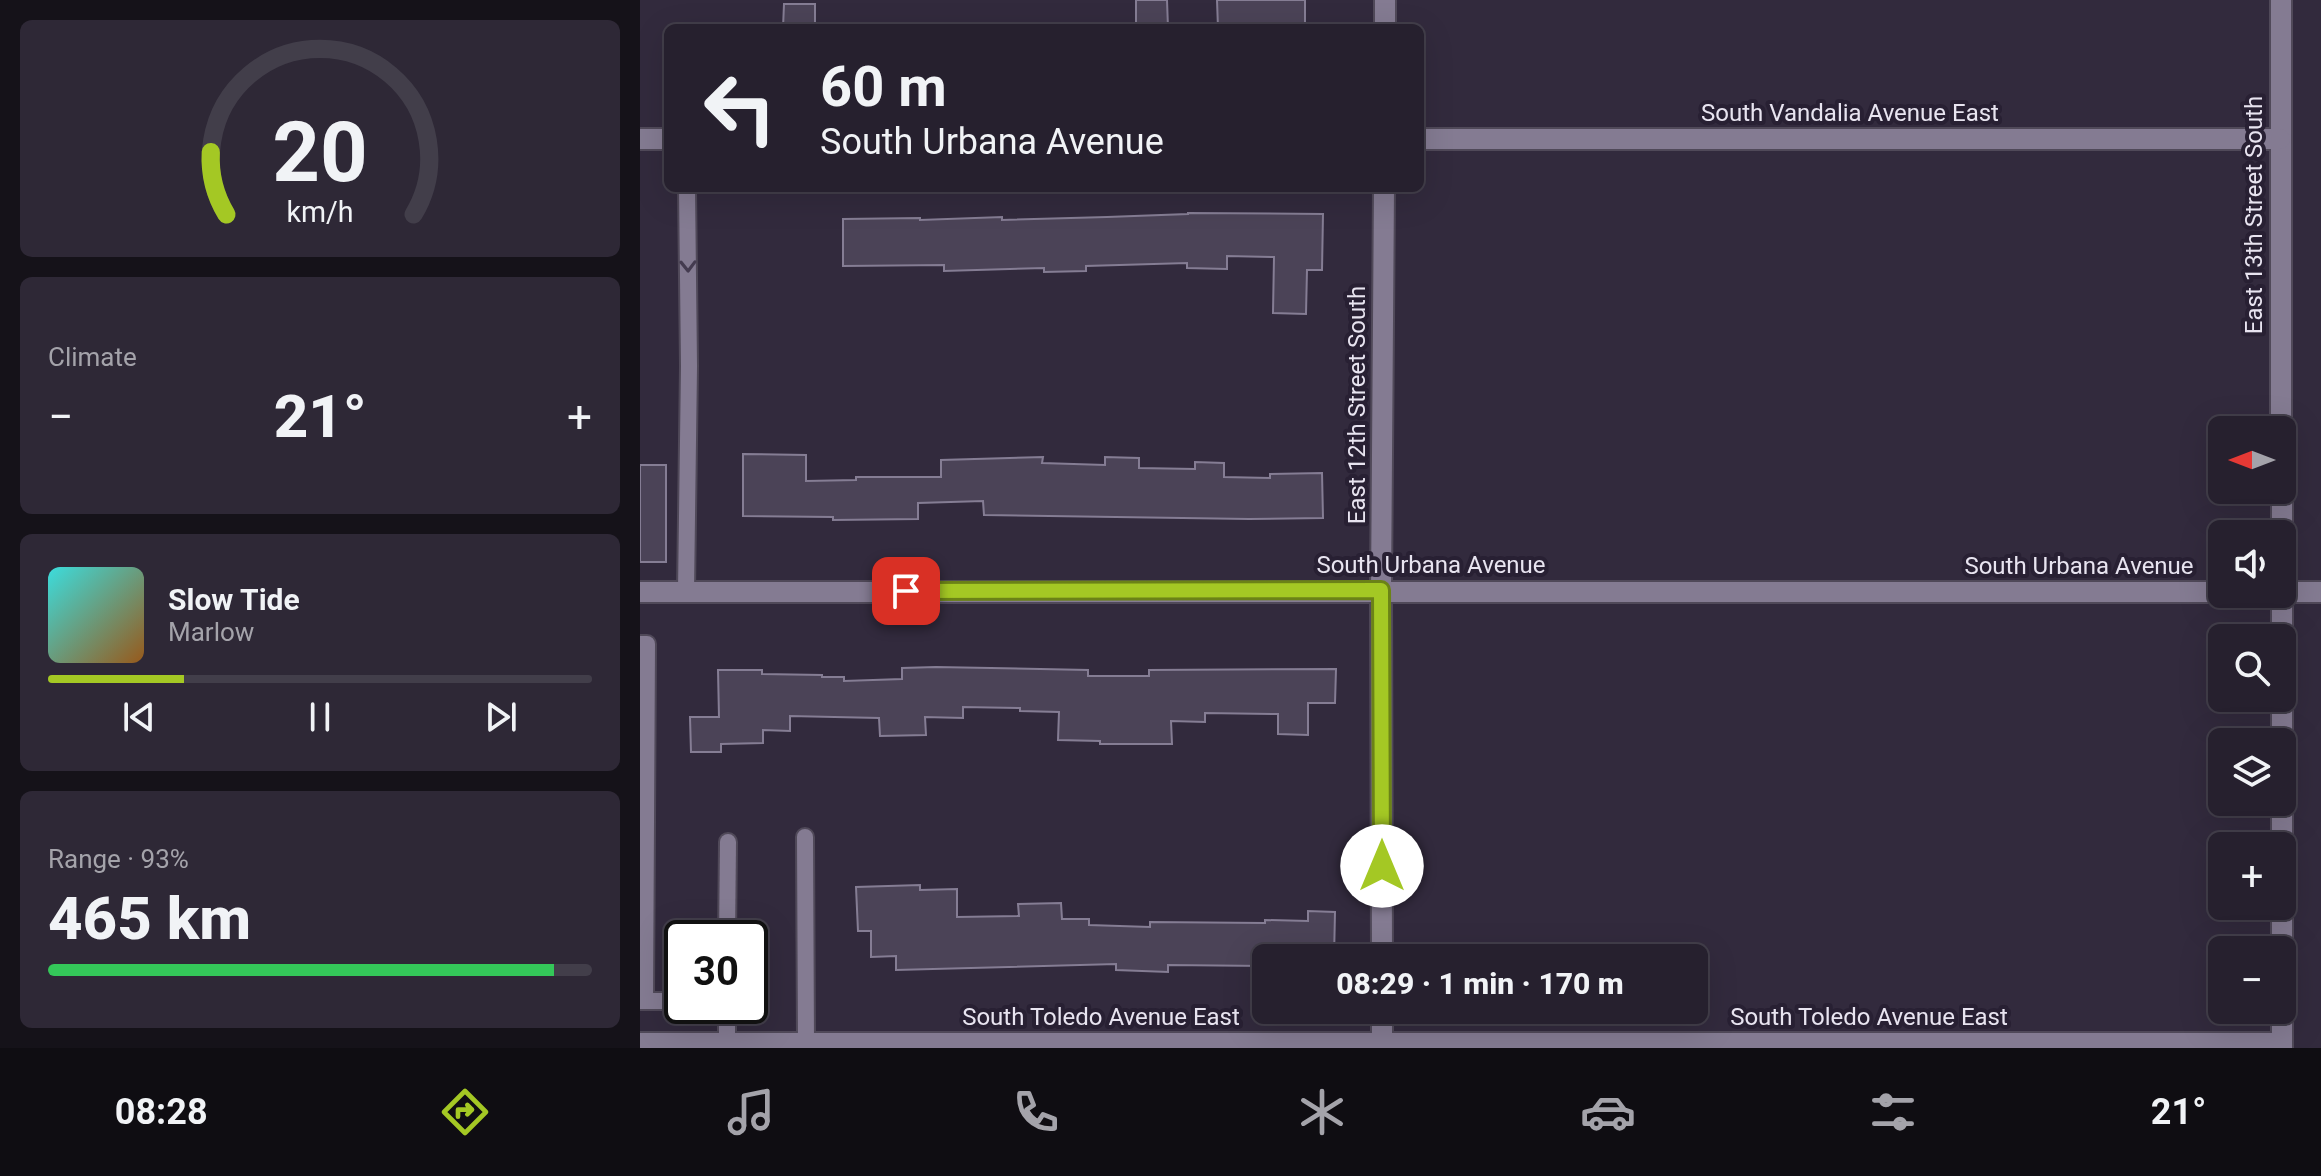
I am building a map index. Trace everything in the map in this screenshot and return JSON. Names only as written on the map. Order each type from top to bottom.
[{"type":"street","points":[[1385,0],[1385,24]]},
{"type":"street","name":"East 13th Street South","points":[[2281,0],[2281,416]]},
{"type":"street","points":[[640,139],[664,139]]},
{"type":"street","name":"South Vandalia Avenue East","points":[[1424,139],[2280,139]]},
{"type":"street","name":"East 12th Street South","points":[[1382,944],[1384,192]]},
{"type":"street","name":"South Urbana Avenue","points":[[640,592],[2208,592]]},
{"type":"street","points":[[2296,592],[2321,592]]},
{"type":"street","points":[[2282,608],[2282,832]]},
{"type":"street","points":[[1382,1024],[1382,1046]]},
{"type":"street","points":[[2282,1024],[2282,1046]]},
{"type":"street","name":"South Toledo Avenue East","points":[[640,1043],[761,1046],[806,1043],[2282,1046]]},
{"type":"lane","points":[[686,591],[689,366],[687,192]]},
{"type":"lane","points":[[640,644],[647,644],[643,1001],[664,1001]]},
{"type":"lane","points":[[805,837],[806,1043]]},
{"type":"lane","points":[[727,920],[728,842]]},
{"type":"lane","points":[[727,1024],[727,1044]]},
{"type":"building","points":[[1136,0],[1167,0],[1168,24],[1136,24]]},
{"type":"building","points":[[1217,0],[1305,0],[1305,24],[1218,24]]},
{"type":"building","points":[[784,4],[815,4],[815,24],[783,24]]},
{"type":"building","points":[[1188,213],[1323,214],[1322,270],[1307,270],[1306,314],[1273,313],[1274,257],[1227,256],[1227,269],[1187,268],[1187,263],[1086,266],[1086,271],[1044,272],[1044,268],[944,271],[944,265],[843,266],[843,219],[1002,217],[1002,220]]},
{"type":"building","points":[[743,454],[806,455],[806,481],[856,480],[856,477],[941,477],[941,460],[1043,457],[1042,463],[1105,465],[1105,457],[1139,458],[1139,468],[1195,469],[1195,462],[1224,463],[1224,477],[1270,478],[1270,474],[1322,473],[1323,518],[984,515],[983,501],[918,503],[918,519],[833,520],[833,517],[743,516]]},
{"type":"building","points":[[640,465],[666,465],[666,562],[640,562]]},
{"type":"building","points":[[902,668],[1088,670],[1088,676],[1149,676],[1149,670],[1336,669],[1335,703],[1308,703],[1308,735],[1278,734],[1278,714],[1205,713],[1205,722],[1171,721],[1172,744],[1100,744],[1100,741],[1058,740],[1059,712],[963,707],[963,718],[925,717],[926,735],[880,736],[879,718],[790,716],[790,731],[763,730],[763,743],[721,744],[721,752],[691,752],[690,717],[719,717],[718,670],[822,675],[844,677],[844,681],[902,679]]},
{"type":"building","points":[[920,885],[920,890],[957,889],[957,917],[1019,916],[1018,904],[1061,903],[1062,919],[1089,919],[1089,925],[1150,927],[1150,922],[1308,921],[1308,911],[1335,912],[1334,944],[1252,944],[1252,966],[1168,965],[1168,972],[1116,970],[1116,964],[896,970],[896,956],[871,957],[871,931],[858,931],[856,887]]},
{"type":"route","points":[[906,591],[1381,590],[1382,866]]}]
